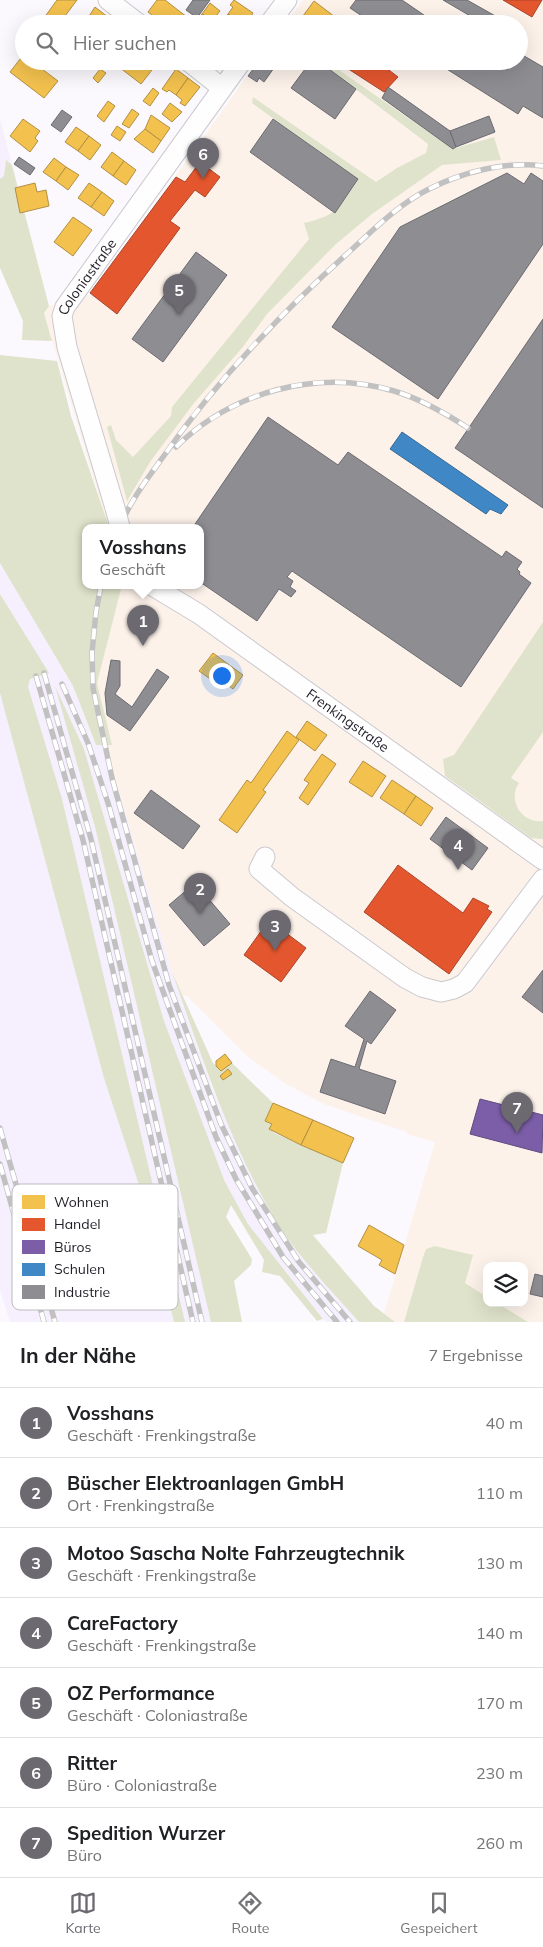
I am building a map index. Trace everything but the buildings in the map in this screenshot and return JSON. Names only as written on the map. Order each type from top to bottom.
[{"type":"street","points":[[108,0],[127,15]]},
{"type":"street","points":[[276,15],[287,0]]},
{"type":"street","points":[[199,70],[222,88]]},
{"type":"street","name":"Coloniastraße","points":[[119,524],[68,347],[62,316],[65,307],[235,70]]},
{"type":"street","name":"Frenkingstraße","points":[[158,589],[199,614],[543,860]]},
{"type":"street","points":[[265,857],[259,869],[292,897],[405,978],[422,988],[441,992],[454,989],[471,977],[543,879]]},
{"type":"shaded area","points":[[303,0],[543,0],[543,1322],[440,1322],[421,1264],[404,1322],[395,1322],[384,1314],[435,1142],[407,1134],[407,1132],[324,1104],[286,1084],[247,1056],[186,995],[183,996],[172,972],[106,747],[97,683],[108,589],[204,589],[204,524],[107,524],[44,313],[49,306],[90,295],[252,70],[528,70],[528,15],[292,15]]},
{"type":"shaded area","points":[[0,119],[12,165],[7,161],[0,217]]},
{"type":"shaded area","points":[[0,523],[33,618],[73,686],[94,741],[86,589],[106,747],[172,972],[212,1087],[249,1171],[274,1218],[315,1273],[359,1322],[327,1322],[323,1319],[248,1224],[225,1182],[164,1021],[84,749],[57,691],[95,827],[211,1322],[10,1322],[0,1290]]},
{"type":"green space","points":[[331,70],[339,70],[453,149],[494,137],[501,160],[442,165],[372,214],[336,244],[267,314],[242,348],[194,403],[150,462],[127,501],[107,427],[111,425],[116,440],[133,457],[171,416],[172,407],[309,239],[304,223],[325,217],[337,209],[358,180],[252,103],[253,97],[376,182],[397,168],[426,153],[428,144]]},
{"type":"green space","points":[[6,160],[12,165],[49,306],[44,313],[52,341],[22,340],[23,321],[0,268],[0,179],[4,176]]},
{"type":"green space","points":[[0,355],[57,361],[71,416],[108,524],[82,524],[82,589],[121,589],[97,683],[112,745],[96,745],[73,686],[0,563]]},
{"type":"green space","points":[[0,594],[49,673],[30,679],[28,687],[62,799],[153,1184],[139,1184],[104,1078],[0,693]]},
{"type":"green space","points":[[543,622],[543,732],[511,778],[519,783],[515,797],[519,810],[529,819],[543,821],[543,839],[531,838],[445,776],[443,759],[454,755]]},
{"type":"green space","points":[[55,686],[84,749],[164,1021],[225,1182],[248,1224],[323,1319],[317,1321],[280,1276],[262,1272],[264,1260],[231,1205],[226,1217],[252,1259],[251,1265],[234,1281],[242,1322],[211,1322],[95,827]]},
{"type":"green space","points":[[172,972],[213,1063],[221,1071],[232,1063],[273,1103],[265,1121],[272,1124],[270,1129],[274,1133],[343,1163],[326,1233],[313,1235],[374,1306],[395,1322],[359,1322],[313,1271],[273,1216],[242,1157],[216,1096]]},
{"type":"green space","points":[[435,1246],[473,1255],[465,1283],[483,1294],[483,1307],[504,1307],[528,1322],[404,1322],[426,1249]]},
{"type":"green space","points":[[178,1292],[185,1322],[174,1322],[171,1310],[178,1310]]},
{"type":"railway","points":[[121,524],[145,482],[205,401],[227,375],[298,299],[387,218],[407,202],[429,189],[470,173],[514,165],[543,166]]},
{"type":"railway","points":[[176,447],[198,428],[223,412],[249,399],[277,390],[306,384],[335,382],[365,385],[394,391],[433,407],[468,428]]},
{"type":"railway","points":[[100,589],[92,653],[93,688],[112,778],[169,985],[221,1124],[252,1188],[299,1262],[350,1322]]},
{"type":"railway","points":[[44,673],[91,839],[170,1184]]},
{"type":"railway","points":[[36,676],[83,840],[162,1184]]},
{"type":"railway","points":[[62,684],[88,743],[109,806],[152,961],[216,1137],[236,1179],[283,1257],[337,1322]]},
{"type":"railway","points":[[0,1128],[16,1184]]},
{"type":"railway","points":[[0,1164],[12,1207]]},
{"type":"railway","points":[[178,1218],[202,1322]]},
{"type":"railway","points":[[178,1256],[193,1322]]},
{"type":"railway","points":[[41,1310],[44,1322]]},
{"type":"railway","points":[[52,1310],[55,1322]]},
{"type":"place","name":"Ritter","points":[[203,179]]},
{"type":"place","name":"OZ Performance","points":[[179,315]]},
{"type":"place","name":"Vosshans","points":[[143,646]]},
{"type":"place","name":"CareFactory","points":[[458,870]]},
{"type":"place","name":"Büscher Elektroanlagen GmbH","points":[[200,914]]},
{"type":"place","name":"Motoo Sascha Nolte Fahrzeugtechnik","points":[[275,951]]},
{"type":"place","name":"Spedition Wurzer","points":[[517,1133]]}]
